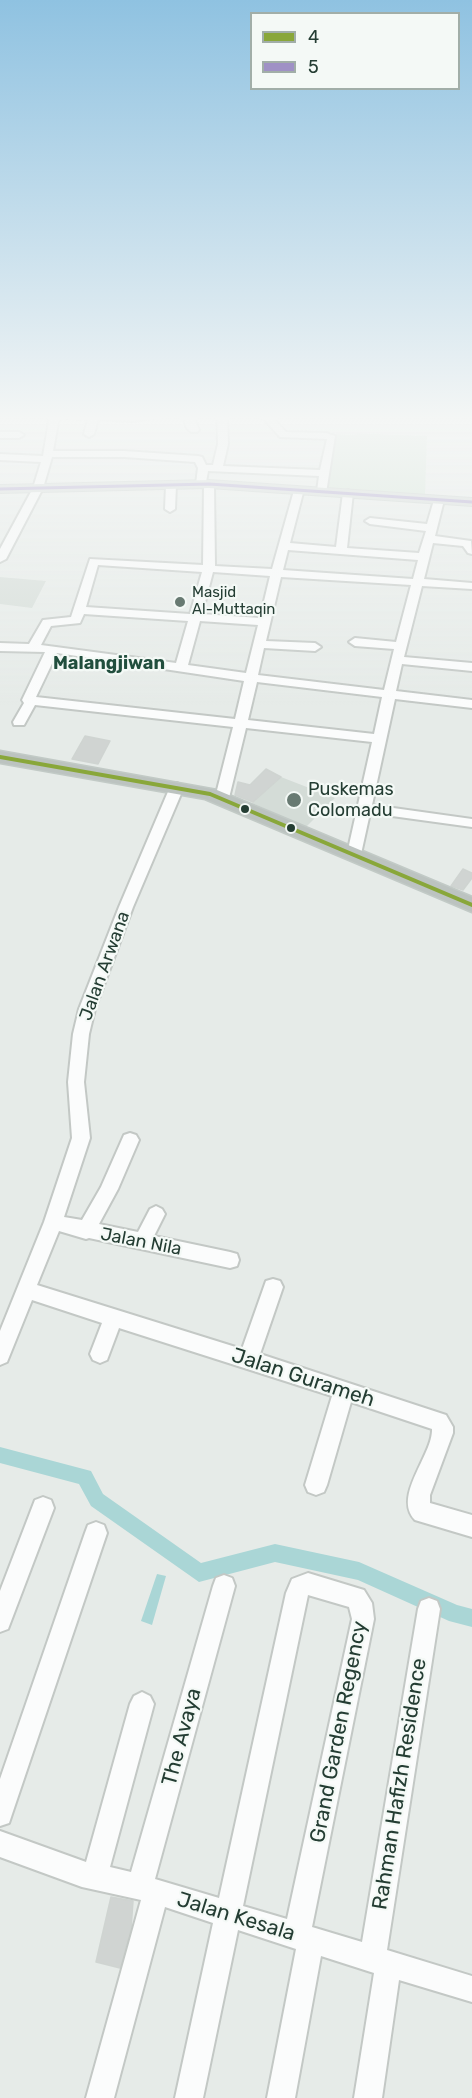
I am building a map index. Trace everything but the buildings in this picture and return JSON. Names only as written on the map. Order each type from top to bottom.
[{"type":"highway","points":[[0,757],[177,787],[222,798],[472,905]]},
{"type":"street","points":[[0,559],[25,513]]},
{"type":"street","points":[[181,668],[209,567],[206,513]]},
{"type":"street","points":[[222,798],[242,725],[291,513]]},
{"type":"street","points":[[341,551],[346,513]]},
{"type":"street","points":[[354,854],[401,646],[436,513]]},
{"type":"street","points":[[370,521],[467,543],[472,551]]},
{"type":"street","points":[[282,546],[424,557]]},
{"type":"street","points":[[33,648],[47,623],[75,621],[94,561],[472,586]]},
{"type":"street","points":[[78,610],[266,622]]},
{"type":"street","points":[[355,642],[401,646]]},
{"type":"street","points":[[260,644],[315,647]]},
{"type":"street","points":[[0,647],[53,649],[252,678],[472,704]]},
{"type":"street","points":[[31,701],[28,700],[53,649]]},
{"type":"street","points":[[398,660],[472,667]]},
{"type":"street","points":[[20,722],[31,701]]},
{"type":"street","points":[[31,701],[381,739]]},
{"type":"street","name":"Jalan Arwana","points":[[0,1356],[53,1222],[82,1132],[76,1082],[79,1046],[87,1008],[177,787]]},
{"type":"street","points":[[364,808],[472,823]]},
{"type":"street","points":[[86,1231],[109,1189],[130,1140]]},
{"type":"street","points":[[142,1242],[156,1214]]},
{"type":"street","name":"Jalan Nila","points":[[53,1222],[86,1231],[230,1260]]},
{"type":"street","points":[[248,1360],[273,1287]]},
{"type":"street","name":"Jalan Gurameh","points":[[25,1290],[439,1422],[443,1427],[442,1433],[419,1495],[419,1508],[423,1512],[472,1526]]},
{"type":"street","points":[[100,1354],[113,1318]]},
{"type":"street","points":[[316,1485],[344,1390]]},
{"type":"street","points":[[0,1621],[43,1508]]},
{"type":"street","points":[[0,1814],[96,1533]]},
{"type":"street","name":"Grand Garden Regency","points":[[229,1914],[297,1593],[300,1587],[308,1584],[315,1585],[356,1598],[361,1603],[363,1619],[304,1938]]},
{"type":"street","name":"The Avaya","points":[[100,2098],[148,1890],[224,1586]]},
{"type":"street","name":"Rahman Hafizh Residence","points":[[368,2098],[380,1962],[429,1609]]},
{"type":"street","points":[[95,1876],[142,1704]]},
{"type":"street","name":"Jalan Kesala","points":[[1,1847],[472,1989]]},
{"type":"street","points":[[189,2098],[229,1914]]},
{"type":"street","points":[[281,2098],[304,1938]]},
{"type":"shaded area","points":[[0,577],[46,581],[32,608],[0,604]]},
{"type":"shaded area","name":"Puskemas Colomadu","points":[[281,777],[335,798],[306,827],[252,803]]},
{"type":"water","points":[[157,1574],[166,1576],[152,1625],[141,1621]]},
{"type":"waterway","points":[[0,1455],[85,1477],[97,1500],[199,1573],[275,1553],[359,1571],[456,1614],[472,1618]]},
{"type":"transit line","name":"4","points":[[0,757],[210,794],[472,905]]},
{"type":"place","name":"Masjid Al-Muttaqin","points":[[180,602]]},
{"type":"place","name":"Puskemas Colomadu","points":[[294,800]]},
{"type":"district","name":"Malangjiwan","points":[[109,664]]}]
